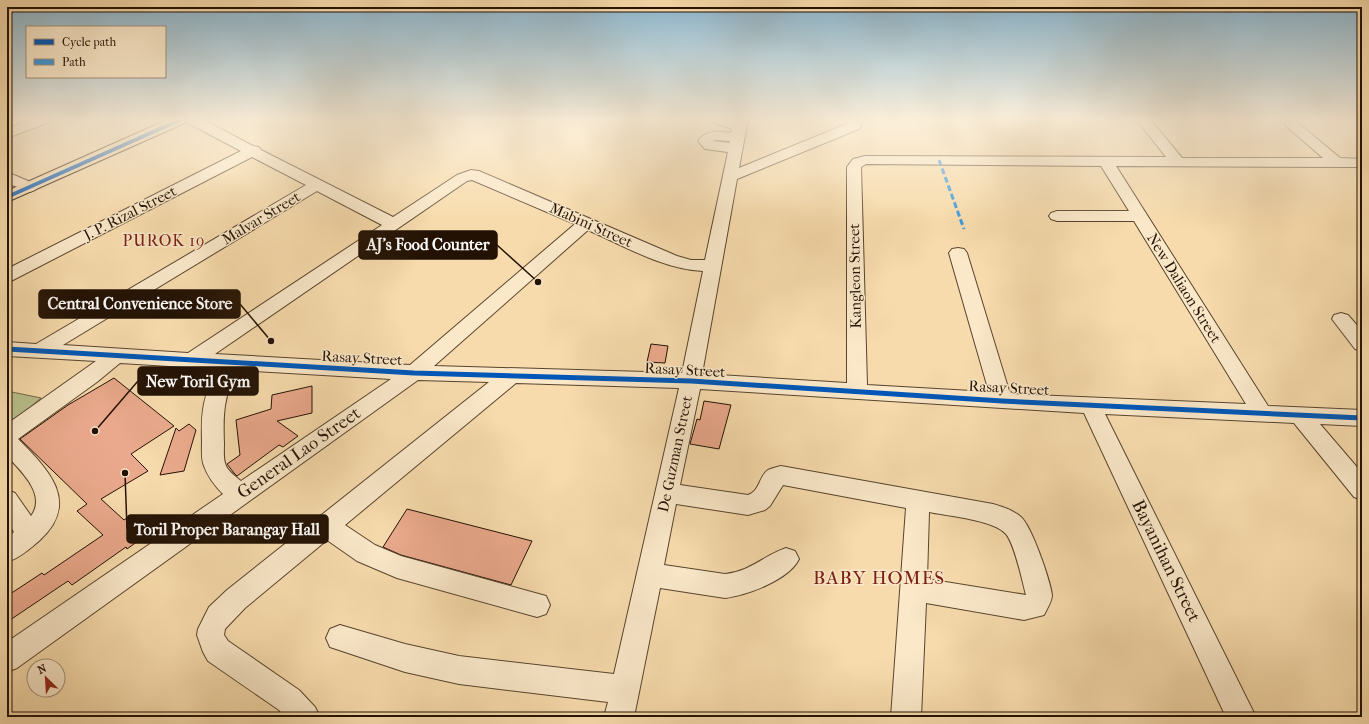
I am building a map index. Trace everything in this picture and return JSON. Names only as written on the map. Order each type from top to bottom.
[{"type":"highway","points":[[7,198],[108,153]]},
{"type":"street","name":"J. P. Rizal Street","points":[[7,276],[249,153]]},
{"type":"street","points":[[192,360],[393,224],[259,153]]},
{"type":"street","name":"De Guzman Street","points":[[619,717],[691,382],[734,153]]},
{"type":"street","points":[[730,177],[789,153]]},
{"type":"street","points":[[1170,153],[1178,162]]},
{"type":"street","points":[[1325,153],[1337,163]]},
{"type":"street","name":"Kangleon Street","points":[[857,392],[854,167],[858,162],[865,160],[939,160],[1106,162]]},
{"type":"street","points":[[1106,162],[1362,163]]},
{"type":"street","name":"New Daliaon Street","points":[[1106,162],[1262,413]]},
{"type":"street","name":"Mabini Street","points":[[393,224],[462,178],[471,175],[479,176],[671,260],[692,265],[714,266]]},
{"type":"street","points":[[7,176],[30,187]]},
{"type":"street","name":"Malvar Street","points":[[39,351],[318,184]]},
{"type":"street","points":[[1057,216],[1139,216]]},
{"type":"street","name":"General Lao Street","points":[[7,658],[414,373],[586,222]]},
{"type":"street","points":[[958,254],[1002,400]]},
{"type":"street","points":[[1341,319],[1362,344]]},
{"type":"street","name":"Rasay Street","points":[[7,349],[414,373],[691,382],[1002,400],[1362,418]]},
{"type":"street","points":[[7,436],[25,421],[87,380],[116,355]]},
{"type":"street","points":[[233,362],[221,381],[213,401],[213,462],[222,478],[240,494]]},
{"type":"street","points":[[305,717],[289,700],[218,651],[212,644],[210,636],[211,626],[224,610],[511,376]]},
{"type":"street","name":"Bayanihan Street","points":[[1090,404],[1241,717]]},
{"type":"street","points":[[1300,415],[1362,490]]},
{"type":"street","points":[[7,442],[38,476],[48,504],[47,513],[40,523],[7,552]]},
{"type":"street","points":[[666,493],[748,505],[755,504],[767,495],[774,479],[782,475],[1002,516],[1020,536],[1039,596],[1035,606],[1024,608],[913,589]]},
{"type":"street","points":[[7,500],[29,534]]},
{"type":"street","points":[[906,717],[918,501]]},
{"type":"street","points":[[327,526],[362,550],[390,564],[537,605]]},
{"type":"street","points":[[649,575],[725,586],[737,585],[762,575],[786,559]]},
{"type":"street","points":[[340,638],[405,658],[458,670],[625,690]]},
{"type":"green space","points":[[7,391],[41,398],[7,427]]},
{"type":"building","points":[[651,344],[668,346],[665,363],[647,362]]},
{"type":"building","points":[[114,378],[174,426],[131,454],[148,471],[101,499],[124,520],[131,515],[148,534],[127,549],[126,547],[72,585],[68,581],[7,622],[7,596],[42,573],[44,575],[103,535],[77,511],[87,504],[20,439],[68,405]]},
{"type":"building","points":[[312,386],[312,413],[277,421],[298,436],[283,447],[279,445],[237,476],[227,464],[240,455],[236,420],[271,409],[272,395]]},
{"type":"building","points":[[704,401],[731,405],[719,449],[690,444],[697,419],[700,420]]},
{"type":"building","points":[[189,424],[196,430],[184,471],[160,475],[176,428],[179,431]]},
{"type":"building","points":[[407,509],[532,541],[511,585],[401,555],[383,547]]},
{"type":"marked path","points":[[939,160],[964,229]]},
{"type":"cycle path","points":[[7,197],[106,153]]},
{"type":"cycle path","points":[[7,349],[414,373],[691,381],[1002,401],[1362,418]]},
{"type":"place","name":"AJ's Food Counter","points":[[538,282]]},
{"type":"place","name":"Central Convenience Store","points":[[271,341]]},
{"type":"place","name":"New Toril Gym","points":[[95,431]]},
{"type":"place","name":"Toril Proper Barangay Hall","points":[[125,473]]},
{"type":"district","name":"PUROK 19","points":[[164,240]]},
{"type":"district","name":"BABY HOMES","points":[[879,578]]}]
